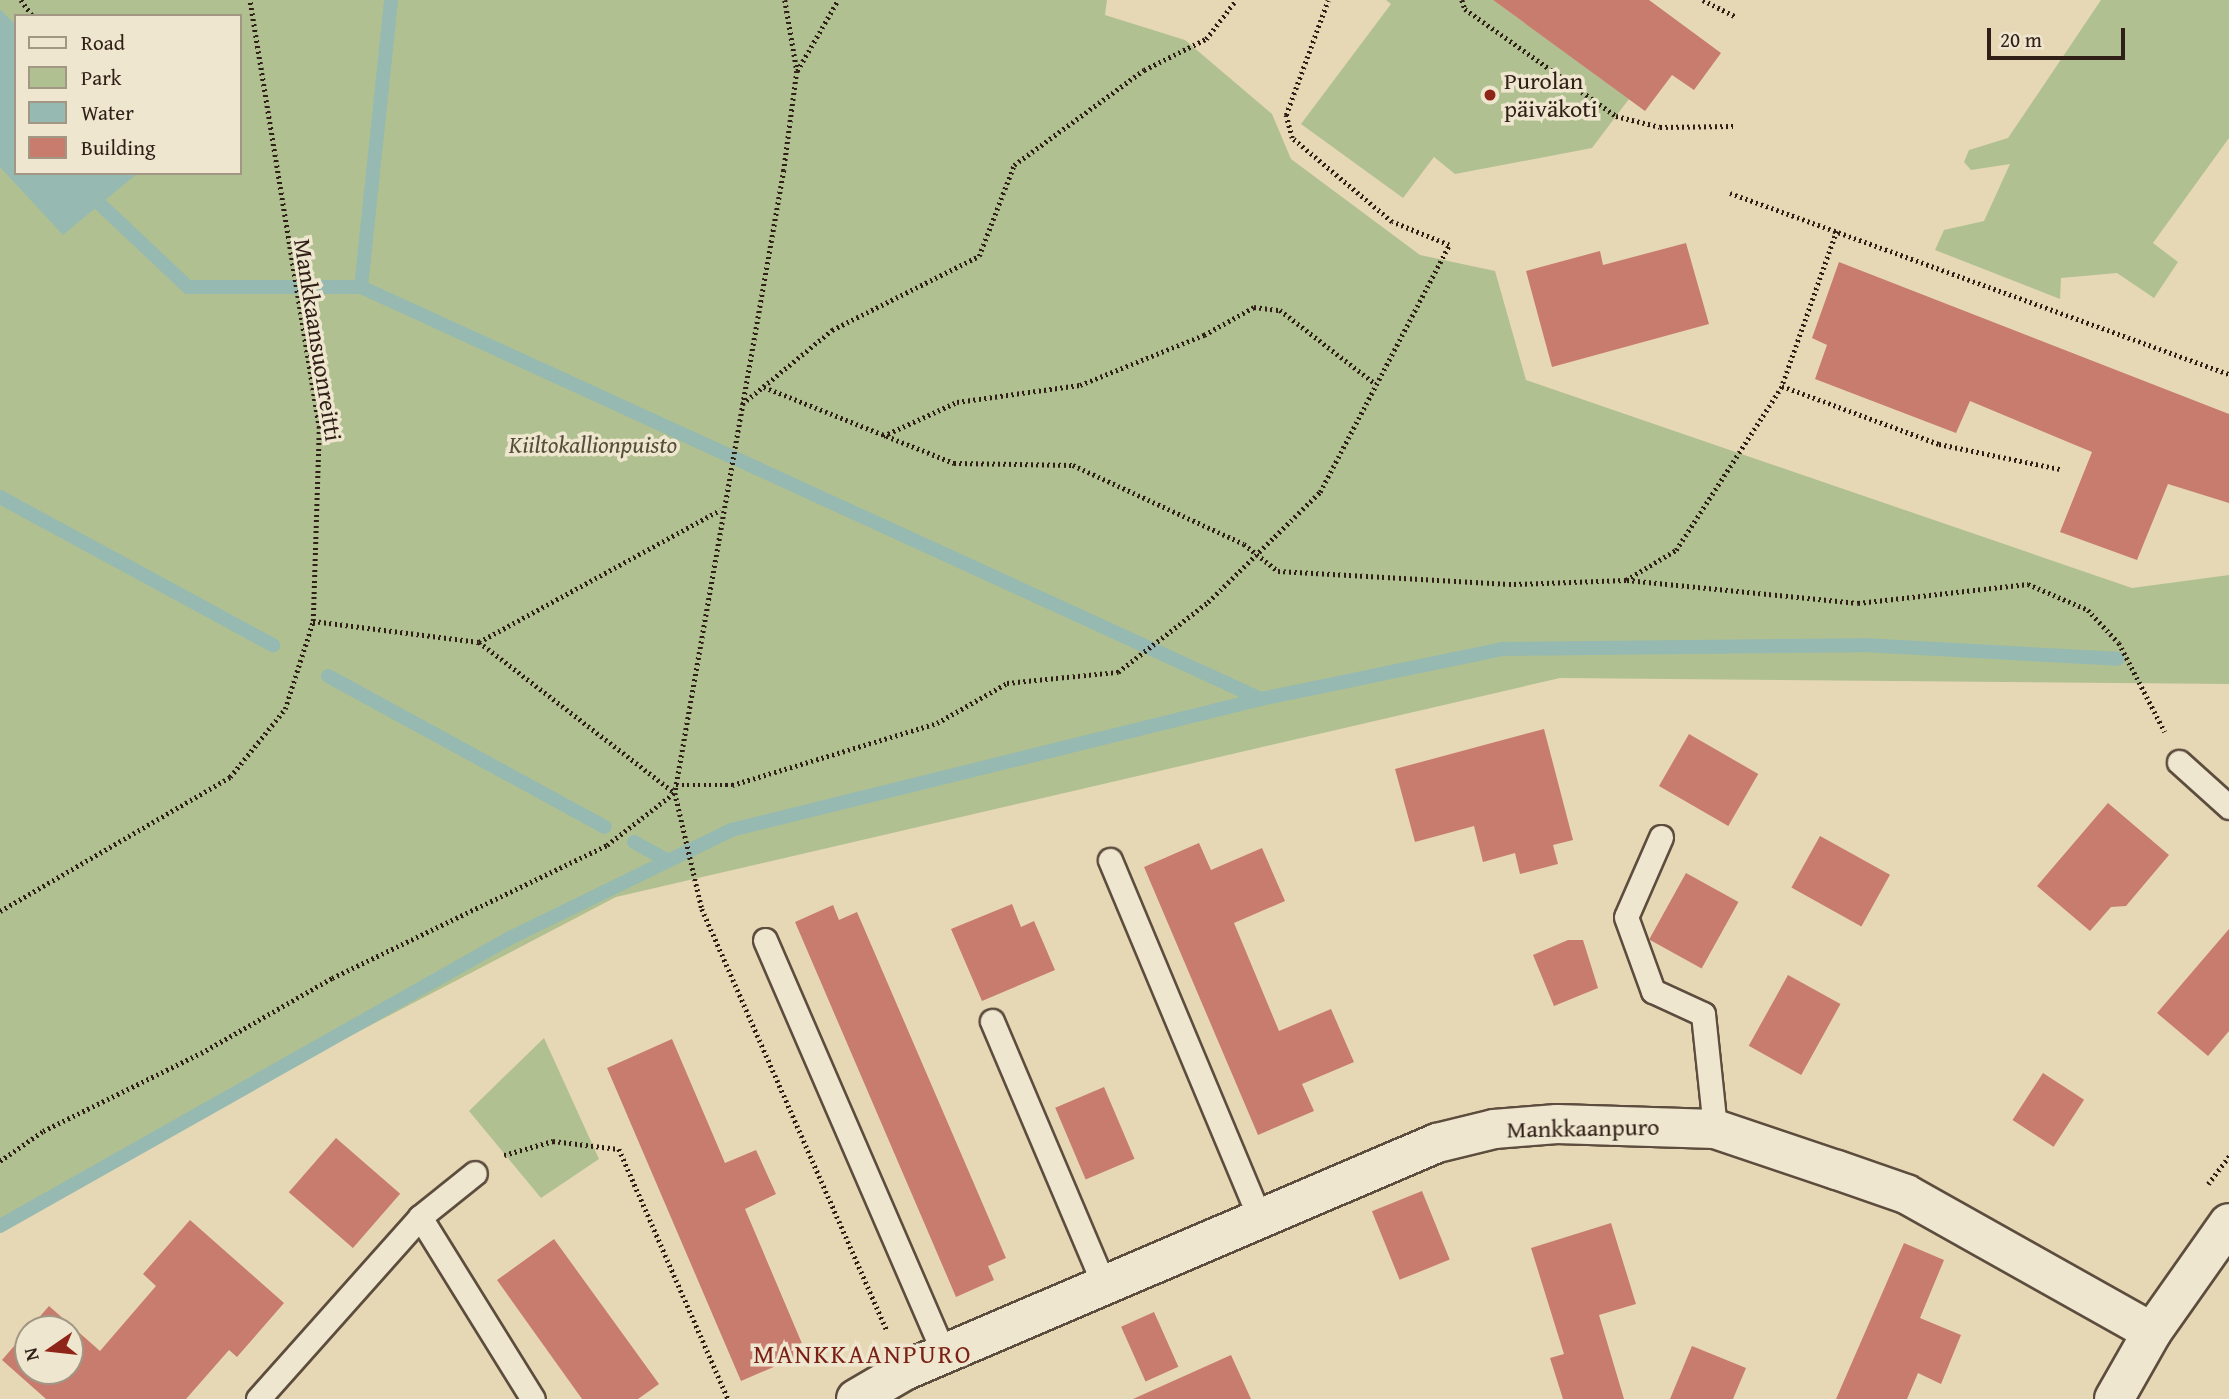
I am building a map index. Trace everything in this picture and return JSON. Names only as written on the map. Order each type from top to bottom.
[{"type":"street","name":"Mankkaanpuro","points":[[856,1399],[904,1371],[1437,1143],[1494,1129],[1558,1124],[1715,1129],[1906,1194],[2152,1332]]},
{"type":"street","points":[[2114,1399],[2152,1332],[2229,1223]]},
{"type":"lane","points":[[2179,762],[2229,807]]},
{"type":"lane","points":[[1661,837],[1626,917],[1653,991],[1703,1014],[1715,1129]]},
{"type":"lane","points":[[1110,860],[1260,1219]]},
{"type":"lane","points":[[765,940],[944,1354]]},
{"type":"lane","points":[[992,1021],[1104,1285]]},
{"type":"lane","points":[[258,1399],[421,1217],[475,1173]]},
{"type":"lane","points":[[421,1217],[533,1399]]},
{"type":"path","name":"Mankkaansuonreitti","points":[[0,911],[229,777],[285,709],[313,621],[319,428],[285,242],[250,0]]},
{"type":"path","points":[[785,0],[797,71],[736,437],[720,510],[675,793],[680,835],[689,868],[904,1371]]},
{"type":"path","points":[[797,71],[838,0]]},
{"type":"path","points":[[741,405],[832,330],[979,256],[1014,165],[1144,70],[1206,39],[1236,0]]},
{"type":"path","points":[[676,785],[732,785],[937,723],[1007,683],[1118,672],[1208,603],[1320,492],[1373,382],[1449,245],[1392,222],[1292,138],[1286,115],[1328,0]]},
{"type":"path","points":[[1462,0],[1465,9],[1616,116],[1660,127],[1733,126]]},
{"type":"path","points":[[1703,0],[1735,16]]},
{"type":"path","points":[[1730,193],[2229,374]]},
{"type":"path","points":[[1626,580],[1676,550],[1782,386],[1837,230]]},
{"type":"path","points":[[882,436],[957,402],[1080,385],[1204,335],[1254,307],[1280,310],[1373,382]]},
{"type":"path","points":[[1782,386],[1939,444],[2060,469]]},
{"type":"path","points":[[764,387],[954,463],[1073,465],[1257,554],[1278,571],[1389,582],[1626,580],[1858,603],[2028,584],[2088,610],[2119,643],[2179,762]]},
{"type":"path","points":[[479,642],[720,510]]},
{"type":"path","points":[[313,621],[479,642],[675,793]]},
{"type":"path","points":[[0,1161],[43,1131],[332,978],[607,845],[675,793]]},
{"type":"path","points":[[475,1173],[523,1145],[553,1141],[619,1149],[728,1399]]},
{"type":"green space","name":"Kiiltokallionpuisto","points":[[0,0],[1107,0],[1105,15],[1185,40],[1272,114],[1291,159],[1420,255],[1495,271],[1526,380],[2132,588],[2229,575],[2229,684],[1560,678],[616,897],[0,1219]]},
{"type":"green space","name":"Purolan päiväkoti","points":[[1386,0],[1493,0],[1629,99],[1592,148],[1455,174],[1434,157],[1403,198],[1301,124],[1391,4]]},
{"type":"green space","points":[[2101,0],[2229,0],[2229,138],[2153,243],[2178,262],[2154,298],[2117,273],[2061,278],[2060,299],[1935,250],[1944,230],[1984,221],[2010,164],[1971,170],[1964,162],[1969,150],[2008,138]]},
{"type":"green space","points":[[544,1038],[599,1159],[541,1198],[469,1111]]},
{"type":"water","points":[[0,9],[14,23],[14,175],[136,175],[63,235],[0,167]]},
{"type":"building","points":[[1493,0],[1649,0],[1721,53],[1694,90],[1672,75],[1645,111]]},
{"type":"building","points":[[1686,243],[1709,324],[1552,367],[1526,271],[1600,251],[1603,265]]},
{"type":"building","points":[[1839,262],[2229,414],[2229,503],[2168,484],[2137,560],[2060,532],[2092,452],[1970,401],[1956,433],[1815,379],[1827,345],[1812,338]]},
{"type":"building","points":[[1544,729],[1573,840],[1553,845],[1558,864],[1520,874],[1515,853],[1483,862],[1474,826],[1415,842],[1395,769]]},
{"type":"building","points":[[1689,734],[1758,774],[1728,826],[1659,786]]},
{"type":"building","points":[[2108,803],[2169,855],[2126,906],[2111,907],[2090,931],[2037,886]]},
{"type":"building","points":[[1820,836],[1890,875],[1861,926],[1791,888]]},
{"type":"building","points":[[1199,843],[1211,870],[1262,848],[1285,901],[1234,923],[1279,1031],[1331,1009],[1354,1062],[1302,1084],[1314,1111],[1258,1135],[1144,867]]},
{"type":"building","points":[[1686,873],[1738,902],[1702,969],[1649,939]]},
{"type":"building","points":[[1012,904],[1021,927],[1034,921],[1055,970],[982,1001],[951,929]]},
{"type":"building","points":[[833,905],[839,920],[857,912],[1006,1258],[988,1266],[994,1280],[956,1297],[795,922]]},
{"type":"building","points":[[2229,929],[2229,1031],[2208,1056],[2157,1013]]},
{"type":"building","points":[[1568,940],[1583,940],[1598,988],[1554,1006],[1533,955]]},
{"type":"building","points":[[1788,975],[1840,1004],[1801,1075],[1749,1046]]},
{"type":"building","points":[[672,1039],[725,1163],[756,1150],[776,1194],[745,1209],[806,1353],[741,1381],[607,1068]]},
{"type":"building","points":[[2043,1073],[2084,1100],[2054,1147],[2013,1120]]},
{"type":"building","points":[[1104,1087],[1134,1159],[1086,1180],[1055,1108]]},
{"type":"building","points":[[336,1138],[400,1194],[353,1248],[289,1192]]},
{"type":"building","points":[[1422,1191],[1450,1260],[1400,1280],[1372,1211]]},
{"type":"building","points":[[190,1220],[284,1303],[237,1357],[229,1350],[186,1399],[46,1399],[30,1385],[84,1385],[84,1337],[100,1351],[156,1286],[143,1274]]},
{"type":"building","points":[[1611,1223],[1636,1304],[1599,1315],[1624,1399],[1563,1399],[1550,1358],[1564,1354],[1531,1248]]},
{"type":"building","points":[[554,1239],[659,1384],[638,1399],[582,1399],[497,1280]]},
{"type":"building","points":[[1904,1243],[1944,1260],[1920,1318],[1961,1335],[1941,1384],[1918,1373],[1907,1399],[1836,1399]]},
{"type":"building","points":[[49,1306],[59,1315],[41,1315]]},
{"type":"building","points":[[1154,1312],[1178,1367],[1146,1381],[1121,1327]]},
{"type":"building","points":[[14,1346],[14,1371],[2,1360]]},
{"type":"building","points":[[1692,1346],[1746,1368],[1733,1399],[1670,1399]]},
{"type":"building","points":[[1231,1355],[1251,1399],[1133,1399]]},
{"type":"waterway","points":[[361,287],[391,0]]},
{"type":"waterway","points":[[69,175],[188,287],[361,287],[1261,699]]},
{"type":"waterway","points":[[0,497],[273,645]]},
{"type":"waterway","points":[[0,1226],[510,938],[731,830],[1261,699],[1502,649],[1863,645],[2118,659]]},
{"type":"waterway","points":[[328,676],[605,827]]},
{"type":"waterway","points":[[634,842],[668,861]]},
{"type":"place","name":"Purolan päiväkoti","points":[[1490,95]]},
{"type":"district","name":"MANKKAANPURO","points":[[863,1354]]}]
